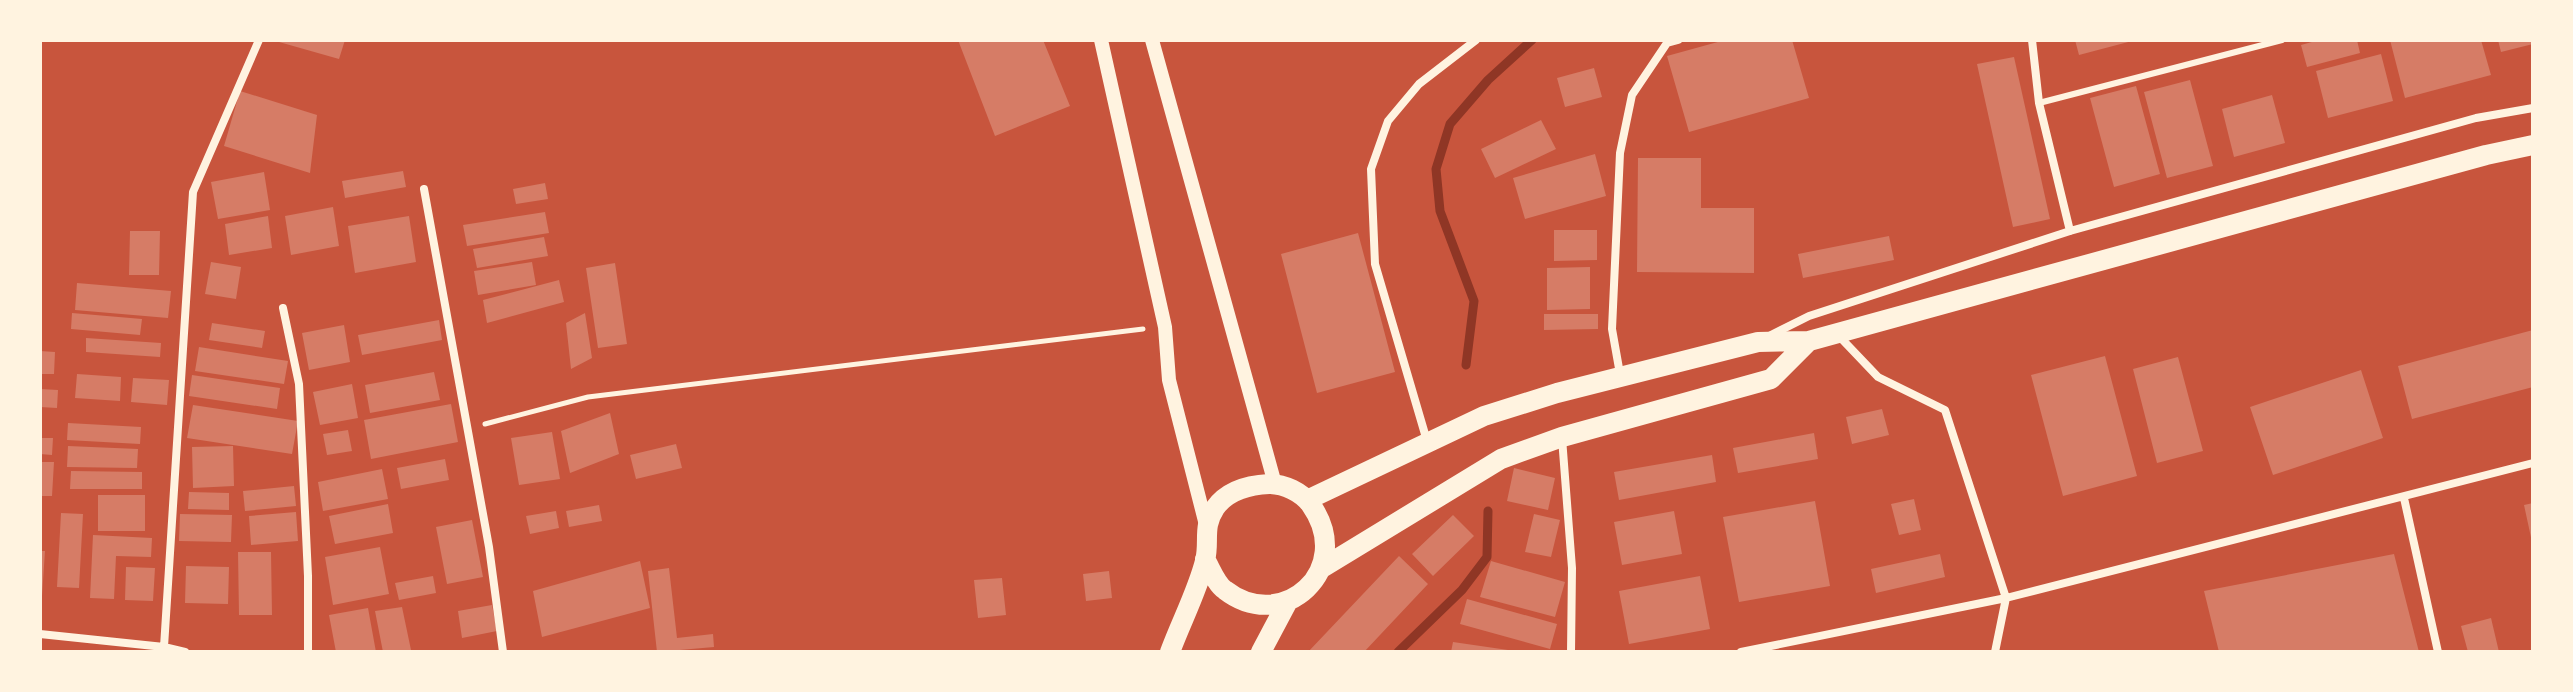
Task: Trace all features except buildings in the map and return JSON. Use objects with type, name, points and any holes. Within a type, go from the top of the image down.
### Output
[{"type":"main road","points":[[1307,500],[1484,416],[1620,376],[1758,342],[1809,341],[2486,155],[2533,145]]},
{"type":"main road","points":[[1322,568],[1501,459],[1562,437],[1771,379],[1809,341]]},
{"type":"main road","points":[[1170,652],[1205,559],[1206,525],[1217,506],[1233,492],[1254,484],[1275,484],[1292,490],[1307,500],[1321,520],[1327,543],[1322,568],[1309,588],[1288,601],[1254,605],[1223,589],[1205,559]]},
{"type":"main road","points":[[1261,652],[1288,601]]},
{"type":"street","points":[[164,647],[193,192],[259,40]]},
{"type":"street","points":[[1101,40],[1165,327],[1169,380],[1206,525]]},
{"type":"street","points":[[1152,40],[1275,484]]},
{"type":"street","points":[[1427,441],[1375,264],[1371,169],[1388,121],[1419,84],[1476,40]]},
{"type":"street","points":[[1620,376],[1612,329],[1620,153],[1632,95],[1667,43],[1678,40]]},
{"type":"street","points":[[2032,40],[2039,103],[2070,231]]},
{"type":"street","points":[[1758,342],[1809,316],[2070,231],[2461,122],[2533,108]]},
{"type":"street","points":[[424,189],[489,547],[503,652]]},
{"type":"street","points":[[283,308],[299,384],[308,576],[308,652]]},
{"type":"street","points":[[1836,334],[1878,377],[1945,410],[2006,598],[1995,652]]},
{"type":"street","points":[[1562,437],[1572,568],[1571,652]]},
{"type":"street","points":[[1741,652],[2006,598],[2533,463]]},
{"type":"street","points":[[2404,498],[2438,652]]},
{"type":"street","points":[[40,634],[185,652]]},
{"type":"lane","points":[[2039,103],[2282,40]]},
{"type":"path","points":[[468,429],[588,397],[1165,327]]},
{"type":"waterway","points":[[1466,365],[1474,301],[1440,211],[1436,169],[1450,124],[1488,80],[1532,40]]},
{"type":"waterway","points":[[1398,652],[1462,590],[1487,557],[1488,511]]}]
